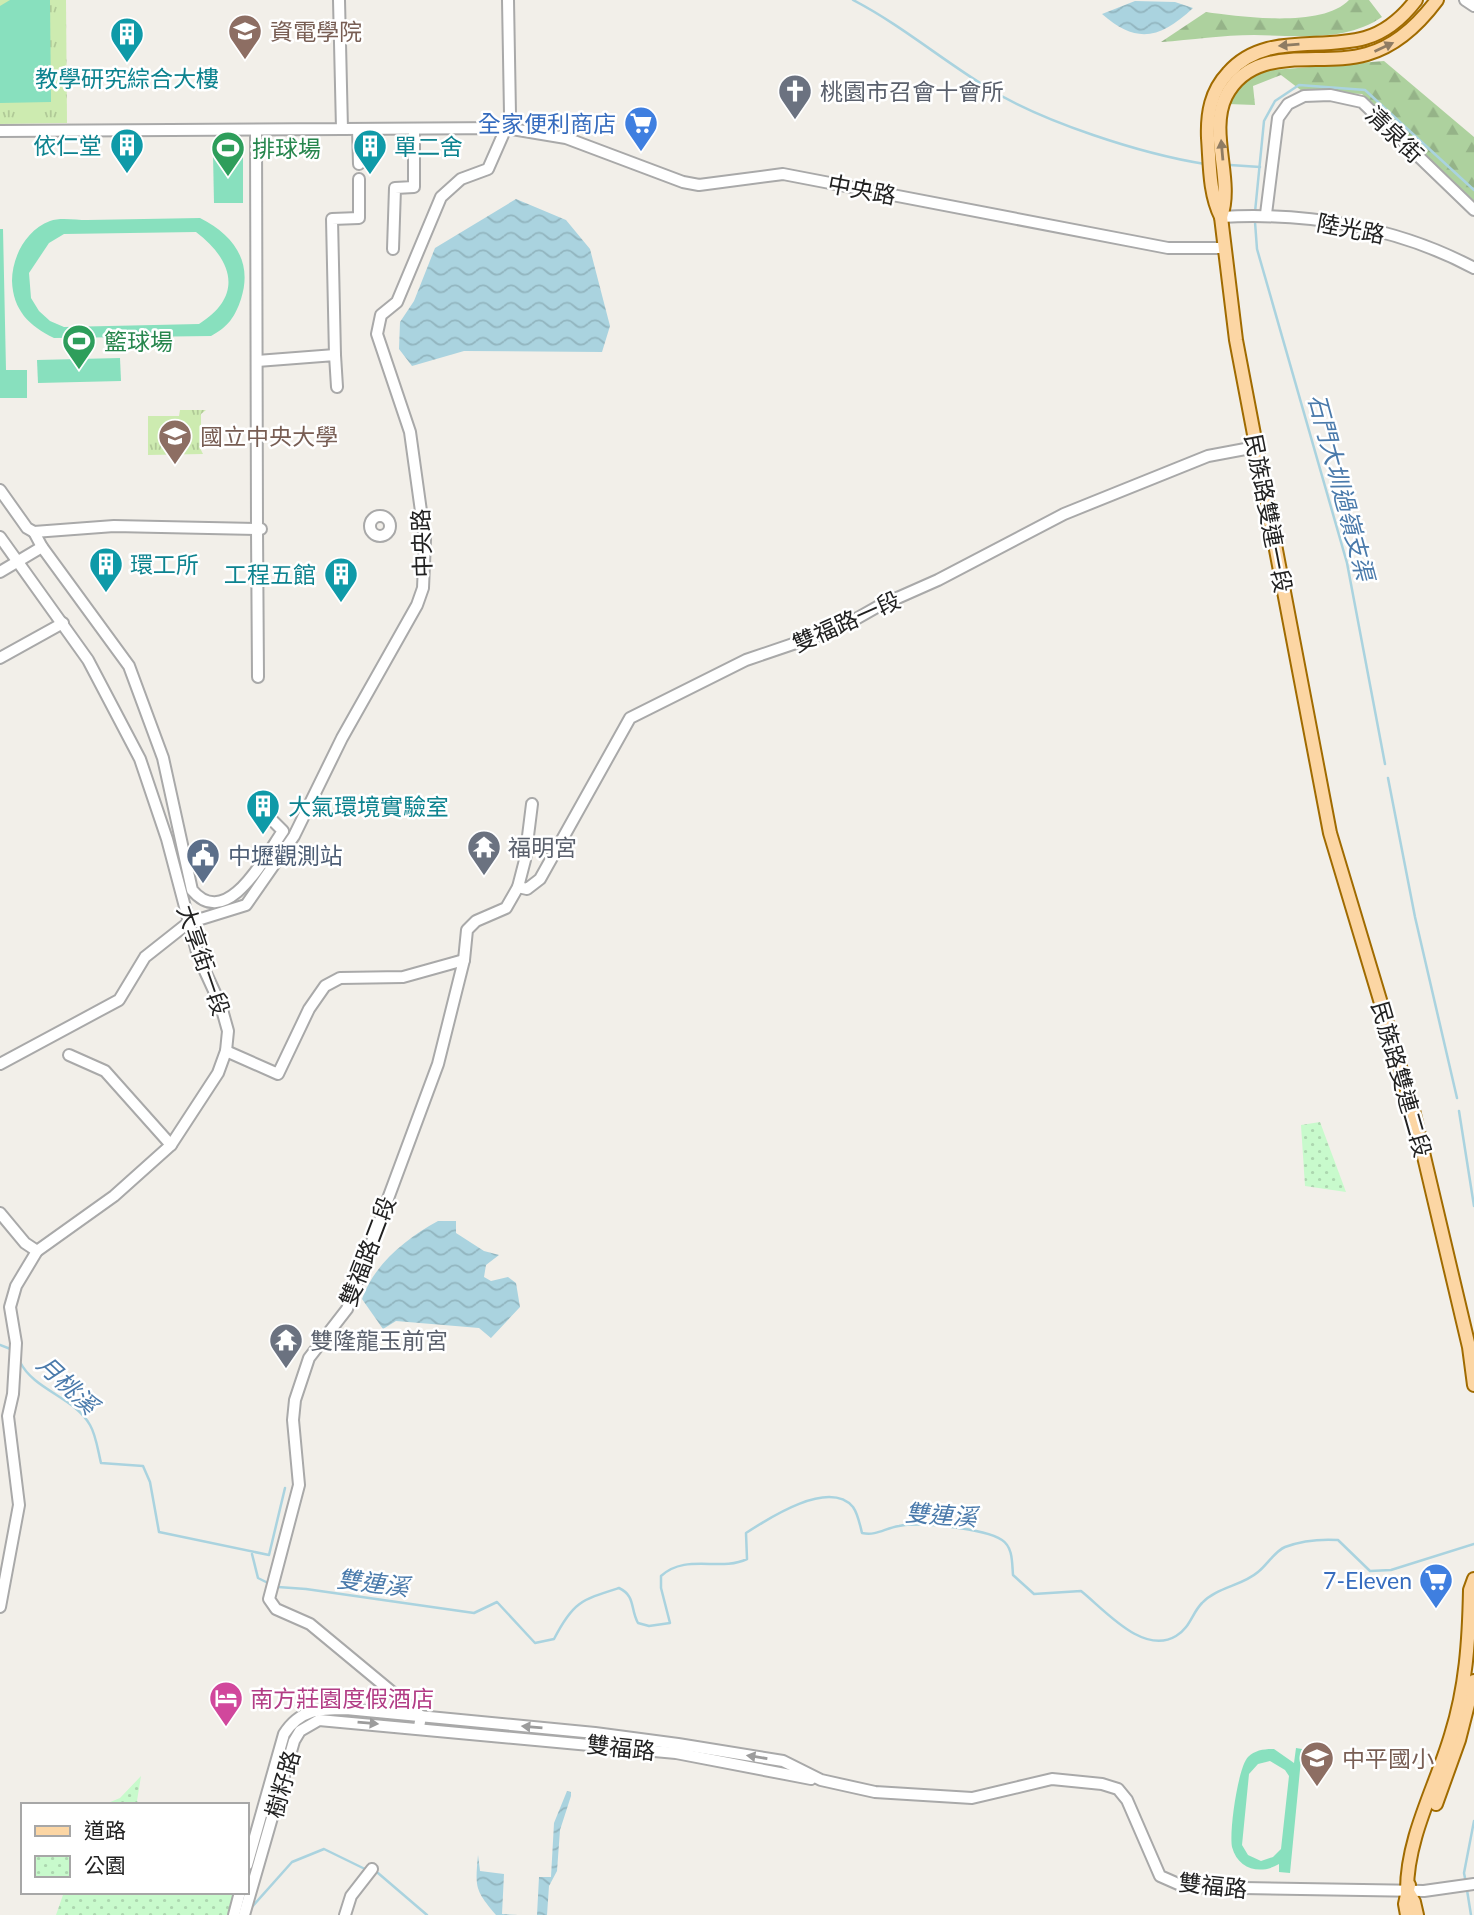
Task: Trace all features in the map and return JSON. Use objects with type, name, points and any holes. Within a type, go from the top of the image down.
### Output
[{"type":"main road","points":[[1221,217],[1214,203],[1210,165],[1210,103],[1219,83],[1234,66],[1258,50],[1275,46],[1367,37],[1392,24],[1416,0]]},
{"type":"main road","points":[[1221,217],[1226,201],[1221,144],[1222,110],[1225,98],[1240,78],[1264,64],[1280,60],[1343,58],[1378,50],[1404,35],[1437,0]]},
{"type":"main road","name":"民族路雙連一段","points":[[1221,217],[1236,340],[1319,776]]},
{"type":"main road","name":"民族路雙連二段","points":[[1319,776],[1330,833],[1413,1110],[1466,1335],[1474,1385]]},
{"type":"main road","points":[[1407,1915],[1409,1856],[1451,1738],[1465,1684],[1470,1590],[1474,1579]]},
{"type":"main road","points":[[1407,1891],[1459,1740],[1474,1681]]},
{"type":"main road","points":[[1407,1891],[1415,1902],[1417,1915]]},
{"type":"street","points":[[338,0],[342,129]]},
{"type":"street","points":[[508,0],[510,114]]},
{"type":"street","points":[[1465,0],[1474,6]]},
{"type":"street","name":"清泉街","points":[[1266,214],[1278,118],[1289,104],[1304,96],[1330,95],[1362,102],[1474,210]]},
{"type":"street","name":"中央路","points":[[188,923],[246,905],[294,836],[342,737],[420,596],[426,563],[410,432],[377,334],[381,315],[397,302],[440,197],[461,179],[488,169],[506,128]]},
{"type":"street","name":"中央路","points":[[0,131],[506,128],[565,138],[683,183],[699,186],[783,174],[1142,243],[1206,250],[1224,248]]},
{"type":"street","points":[[358,129],[359,164]]},
{"type":"street","points":[[256,130],[258,677]]},
{"type":"street","points":[[393,249],[395,188],[414,187],[414,130]]},
{"type":"street","points":[[337,387],[332,219],[359,218],[359,178]]},
{"type":"street","name":"陸光路","points":[[1221,217],[1266,214],[1362,227],[1436,248],[1474,268]]},
{"type":"street","points":[[257,361],[335,355]]},
{"type":"street","name":"雙福路一段","points":[[518,887],[527,889],[540,879],[630,718],[746,660],[840,628],[1064,514],[1208,456],[1256,447]]},
{"type":"street","points":[[0,490],[27,528],[34,532],[42,547],[130,666],[163,758],[192,890],[197,895],[205,901],[216,901],[238,894],[283,831],[269,817]]},
{"type":"street","points":[[34,532],[114,526],[259,529]]},
{"type":"street","name":"大享街一段","points":[[0,537],[88,660],[140,759],[167,839],[198,956],[221,1006],[228,1031],[226,1051],[218,1073],[171,1145],[114,1196],[37,1251],[21,1274],[12,1299],[10,1316],[16,1343],[8,1416],[19,1505],[0,1607]]},
{"type":"street","points":[[0,572],[42,547]]},
{"type":"street","points":[[0,659],[63,623]]},
{"type":"street","name":"雙福路二段","points":[[420,1722],[310,1623],[276,1609],[269,1599],[299,1485],[293,1420],[295,1400],[309,1358],[347,1309],[438,1064],[464,960],[467,930],[476,922],[506,908],[518,887],[525,860],[532,804]]},
{"type":"street","points":[[0,1064],[118,1000],[145,957],[188,923]]},
{"type":"street","points":[[226,1051],[278,1074],[309,1009],[325,986],[340,978],[402,978],[464,960]]},
{"type":"street","points":[[69,1055],[106,1071],[171,1145]]},
{"type":"street","points":[[0,1213],[25,1243],[37,1251]]},
{"type":"street","name":"樹籽路","points":[[248,1861],[284,1734],[292,1722],[303,1713],[321,1709],[420,1722]]},
{"type":"street","name":"樹籽路","points":[[244,1915],[300,1731],[318,1720],[328,1719],[420,1722]]},
{"type":"street","name":"雙福路","points":[[420,1722],[678,1744],[783,1761],[821,1780],[875,1792],[972,1798],[1052,1779],[1102,1784],[1118,1789],[1127,1800],[1160,1876],[1174,1885],[1407,1891]]},
{"type":"street","points":[[345,1915],[356,1886],[372,1869]]},
{"type":"street","points":[[1407,1891],[1474,1884]]},
{"type":"street","points":[[234,1915],[239,1894]]},
{"type":"green space","points":[[0,0],[66,0],[67,123],[0,124]]},
{"type":"green space","points":[[10,0],[50,0],[51,102],[0,103],[0,6]]},
{"type":"green space","points":[[1349,0],[1369,0],[1382,17],[1353,30],[1320,36],[1242,35],[1161,42],[1206,12],[1260,18],[1302,17],[1337,9]]},
{"type":"green space","points":[[1384,61],[1474,137],[1474,202],[1362,94],[1302,91],[1281,75],[1253,86],[1255,105],[1228,104],[1240,84],[1262,71]]},
{"type":"green space","name":"排球場","points":[[213,154],[243,154],[243,203],[214,203]]},
{"type":"green space","points":[[200,218],[231,241],[238,251],[244,273],[239,305],[226,325],[211,336],[54,338],[37,328],[19,309],[12,281],[15,263],[22,245],[41,225],[63,219]],"holes":[[[196,232],[209,243],[225,266],[228,290],[223,302],[199,324],[64,327],[50,321],[39,311],[31,298],[29,273],[49,243],[64,234]]]},
{"type":"green space","points":[[0,229],[3,229],[6,370],[27,370],[27,398],[0,398]]},
{"type":"green space","name":"籃球場","points":[[120,358],[121,381],[38,383],[37,360]]},
{"type":"green space","points":[[180,410],[206,410],[201,414],[199,446],[203,454],[148,455],[148,416],[179,416]]},
{"type":"green space","points":[[1320,1122],[1346,1192],[1305,1186],[1301,1125]]},
{"type":"green space","points":[[1296,1748],[1302,1749],[1290,1873],[1279,1872],[1279,1864],[1258,1870],[1251,1868],[1239,1861],[1231,1839],[1235,1800],[1244,1763],[1254,1753],[1274,1749],[1294,1763]],"holes":[[[1270,1761],[1285,1770],[1289,1776],[1281,1849],[1273,1857],[1261,1861],[1248,1855],[1242,1845],[1249,1774],[1258,1764]]]},
{"type":"green space","points":[[141,1776],[138,1803],[108,1803],[120,1798]]},
{"type":"green space","points":[[63,1894],[233,1894],[228,1915],[56,1915]]},
{"type":"water","points":[[1135,1],[1175,2],[1193,8],[1170,26],[1149,34],[1126,30],[1102,14]]},
{"type":"water","points":[[516,199],[566,220],[590,249],[610,326],[602,352],[464,351],[412,366],[399,349],[400,322],[414,301],[435,248]]},
{"type":"water","points":[[438,1221],[456,1221],[456,1233],[484,1251],[499,1255],[486,1265],[484,1277],[491,1281],[508,1277],[516,1283],[520,1307],[491,1338],[479,1328],[396,1321],[383,1329],[362,1299],[367,1286],[383,1263],[415,1235]]},
{"type":"water","points":[[567,1791],[571,1792],[571,1796],[560,1830],[557,1871],[549,1886],[547,1915],[537,1915],[539,1877],[551,1877],[554,1823]]},
{"type":"water","points":[[478,1855],[480,1871],[504,1874],[502,1914],[518,1915],[496,1915],[480,1894],[477,1882]]},
{"type":"waterway","points":[[853,0],[888,20],[1010,101],[1123,145],[1205,164]]},
{"type":"waterway","name":"石門大圳過嶺支渠","points":[[1255,212],[1264,121],[1275,101],[1299,85],[1365,90],[1474,190]]},
{"type":"waterway","points":[[1230,165],[1260,167]]},
{"type":"waterway","name":"石門大圳過嶺支渠","points":[[1255,222],[1257,249],[1347,563],[1385,764]]},
{"type":"waterway","name":"石門大圳過嶺支渠","points":[[1388,778],[1415,917],[1457,1098]]},
{"type":"waterway","name":"石門大圳過嶺支渠","points":[[1459,1111],[1474,1206]]},
{"type":"waterway","name":"月桃溪","points":[[0,1345],[13,1350]]},
{"type":"waterway","name":"月桃溪","points":[[20,1362],[35,1380],[83,1415],[94,1433],[101,1463],[143,1466],[150,1482],[159,1532],[269,1555],[285,1488]]},
{"type":"waterway","name":"雙連溪","points":[[278,1587],[474,1613],[497,1602],[535,1643],[554,1639],[567,1617],[579,1604],[619,1588],[628,1595],[638,1623],[649,1626],[670,1623],[661,1588],[661,1576],[681,1565],[726,1564],[747,1559],[746,1533],[799,1504],[829,1497],[842,1499],[853,1507],[862,1533],[922,1525],[967,1529],[993,1536],[1006,1543],[1011,1556],[1013,1575],[1034,1594],[1081,1591],[1125,1628],[1150,1640],[1163,1641],[1181,1633],[1208,1598],[1252,1577],[1278,1552],[1291,1545],[1338,1540],[1370,1571],[1391,1570],[1474,1544]]},
{"type":"waterway","name":"雙連溪","points":[[252,1554],[258,1578],[266,1582]]},
{"type":"waterway","name":"石門大圳過嶺支渠","points":[[1466,1883],[1464,1873],[1474,1821]]},
{"type":"waterway","points":[[251,1908],[292,1862],[324,1849],[367,1870]]},
{"type":"waterway","points":[[378,1873],[427,1915]]},
{"type":"waterway","name":"石門大圳過嶺支渠","points":[[1467,1890],[1471,1915]]},
{"type":"place","name":"資電學院","points":[[245,61]]},
{"type":"place","name":"教學研究綜合大樓","points":[[127,64]]},
{"type":"place","name":"桃園市召會十會所","points":[[795,121]]},
{"type":"place","name":"全家便利商店","points":[[641,153]]},
{"type":"place","name":"依仁堂","points":[[127,175]]},
{"type":"place","name":"單二舍","points":[[370,176]]},
{"type":"place","name":"排球場","points":[[228,178]]},
{"type":"place","name":"籃球場","points":[[79,371]]},
{"type":"place","name":"國立中央大學","points":[[175,466]]},
{"type":"place","name":"環工所","points":[[106,594]]},
{"type":"place","name":"工程五館","points":[[341,604]]},
{"type":"place","name":"大氣環境實驗室","points":[[263,836]]},
{"type":"place","name":"福明宮","points":[[484,877]]},
{"type":"place","name":"中壢觀測站","points":[[203,885]]},
{"type":"place","name":"雙隆龍玉前宮","points":[[286,1370]]},
{"type":"place","name":"7-Eleven","points":[[1436,1610]]},
{"type":"place","name":"南方莊園度假酒店","points":[[226,1728]]},
{"type":"place","name":"中平國小","points":[[1317,1788]]}]
